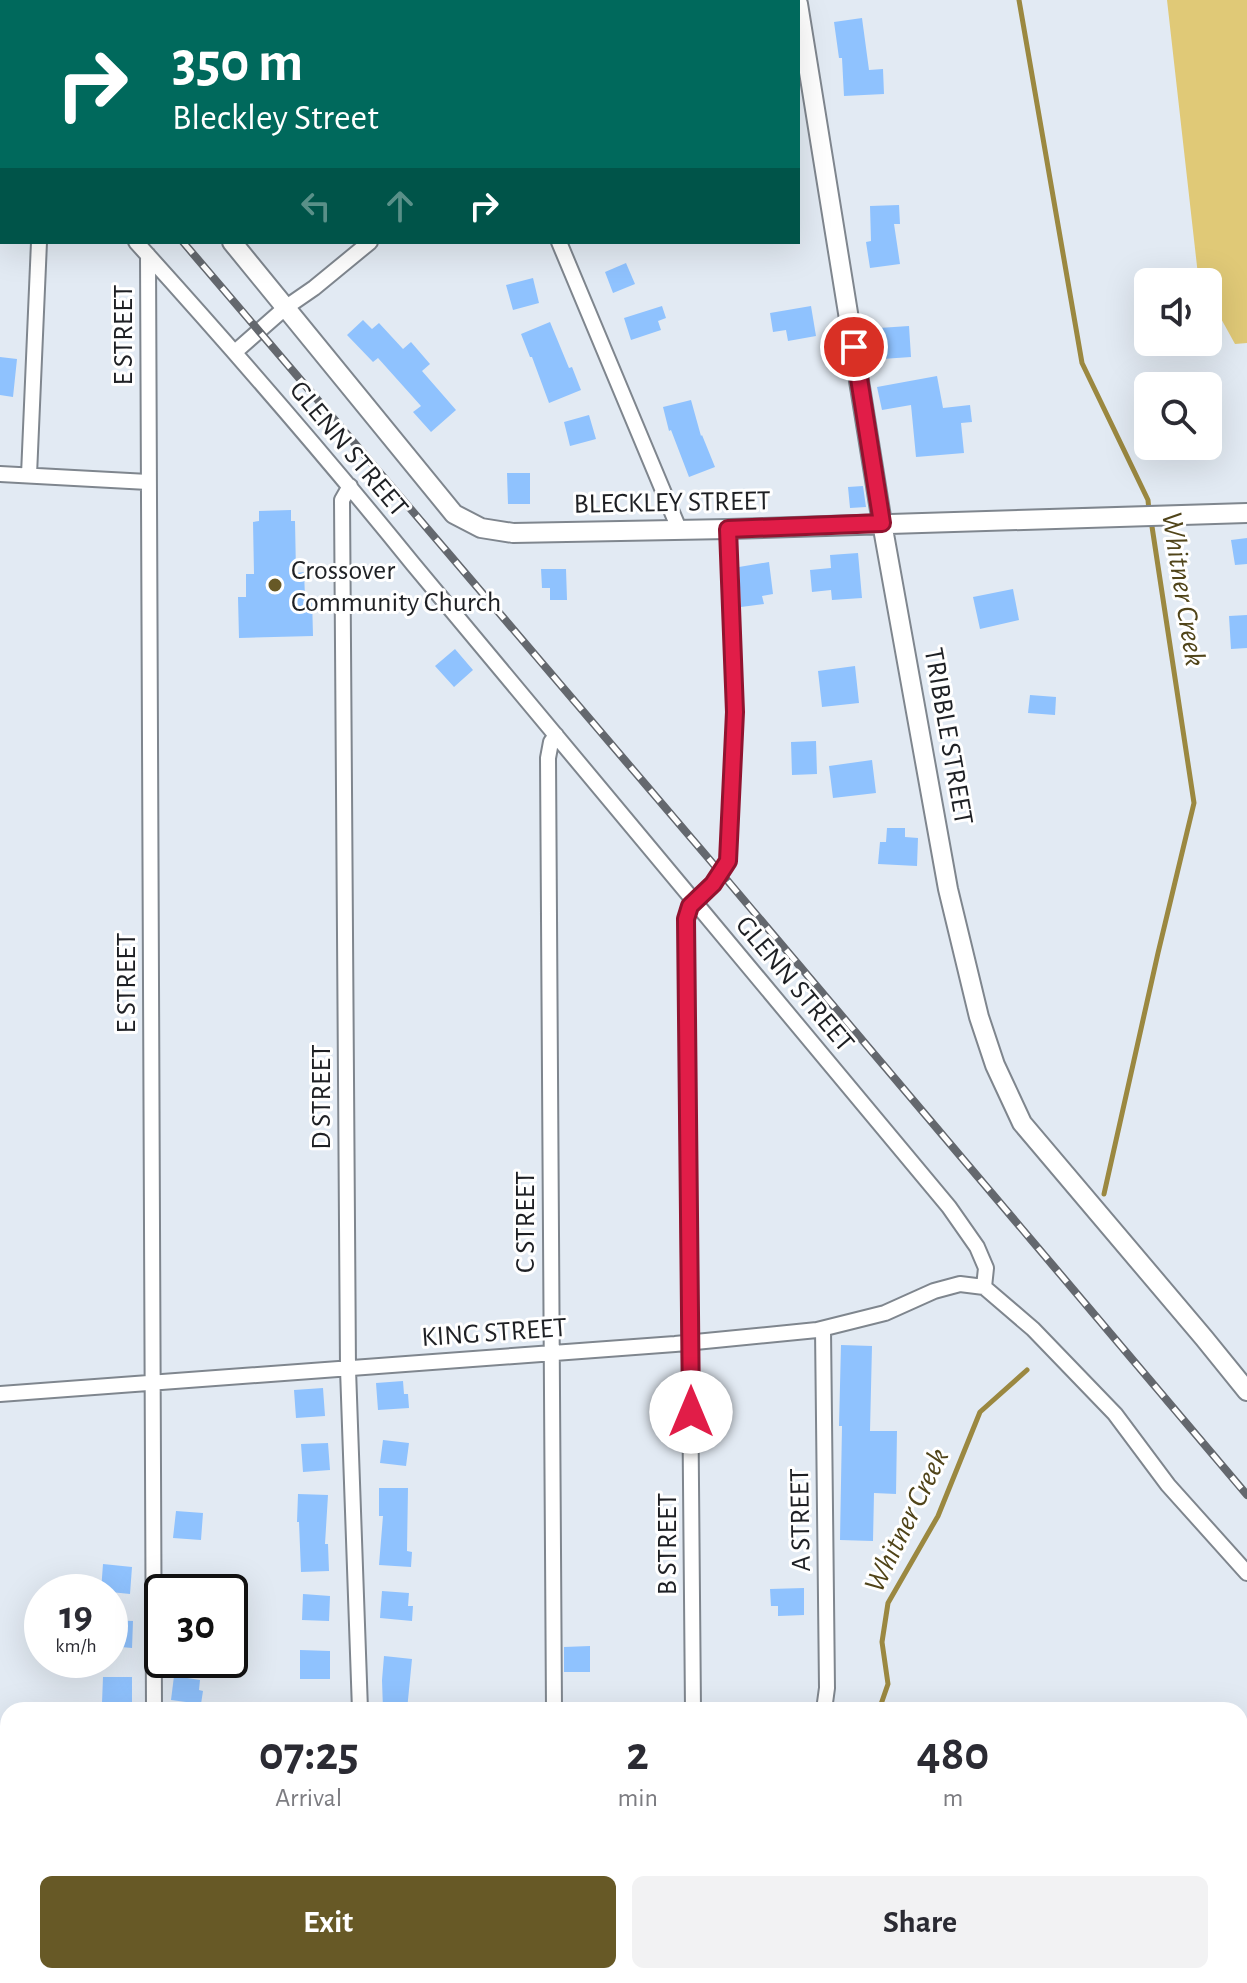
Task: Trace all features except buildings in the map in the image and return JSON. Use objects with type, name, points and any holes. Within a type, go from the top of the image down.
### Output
[{"type":"street","name":"TRIBBLE STREET","points":[[800,14],[882,523],[948,889],[979,1017],[995,1065],[1022,1123],[1247,1391]]},
{"type":"street","points":[[29,475],[39,244]]},
{"type":"street","name":"GLENN STREET","points":[[138,244],[350,486],[949,1207],[977,1247],[986,1268],[984,1287]]},
{"type":"street","name":"BLECKLEY STREET","points":[[234,244],[454,514],[481,528],[513,533],[728,529],[1247,513]]},
{"type":"street","points":[[235,352],[285,308],[368,244]]},
{"type":"street","points":[[560,244],[679,529]]},
{"type":"street","name":"E STREET","points":[[148,255],[154,1702]]},
{"type":"street","points":[[0,474],[148,482]]},
{"type":"street","name":"D STREET","points":[[350,486],[342,500],[348,1369],[360,1702]]},
{"type":"street","points":[[694,901],[713,884],[728,861],[735,712],[728,529]]},
{"type":"street","name":"C STREET","points":[[554,1702],[548,758],[551,742],[556,735]]},
{"type":"street","name":"B STREET","points":[[693,1702],[686,919],[694,901]]},
{"type":"street","name":"KING STREET","points":[[0,1394],[691,1342],[823,1329],[885,1313],[934,1291],[960,1284],[984,1287]]},
{"type":"street","points":[[984,1287],[1033,1329],[1115,1414],[1168,1485],[1247,1573]]},
{"type":"street","name":"A STREET","points":[[823,1329],[825,1702]]},
{"type":"shaded area","points":[[1167,0],[1247,0],[1247,343],[1235,344],[1222,320],[1222,268],[1197,268]]},
{"type":"waterway","name":"Whitner Creek","points":[[1019,0],[1082,363],[1148,500],[1149,511]]},
{"type":"waterway","name":"Whitner Creek","points":[[1104,1194],[1194,803],[1151,520]]},
{"type":"waterway","name":"Whitner Creek","points":[[882,1702],[888,1684],[882,1642],[888,1603],[938,1516],[980,1412],[1027,1370]]},
{"type":"railway","points":[[185,244],[1247,1495]]},
{"type":"place","name":"Crossover Community Church","points":[[275,585]]},
{"type":"route","points":[[691,1412],[686,919],[690,906],[713,884],[728,861],[735,712],[728,529],[882,523],[854,347]]}]
